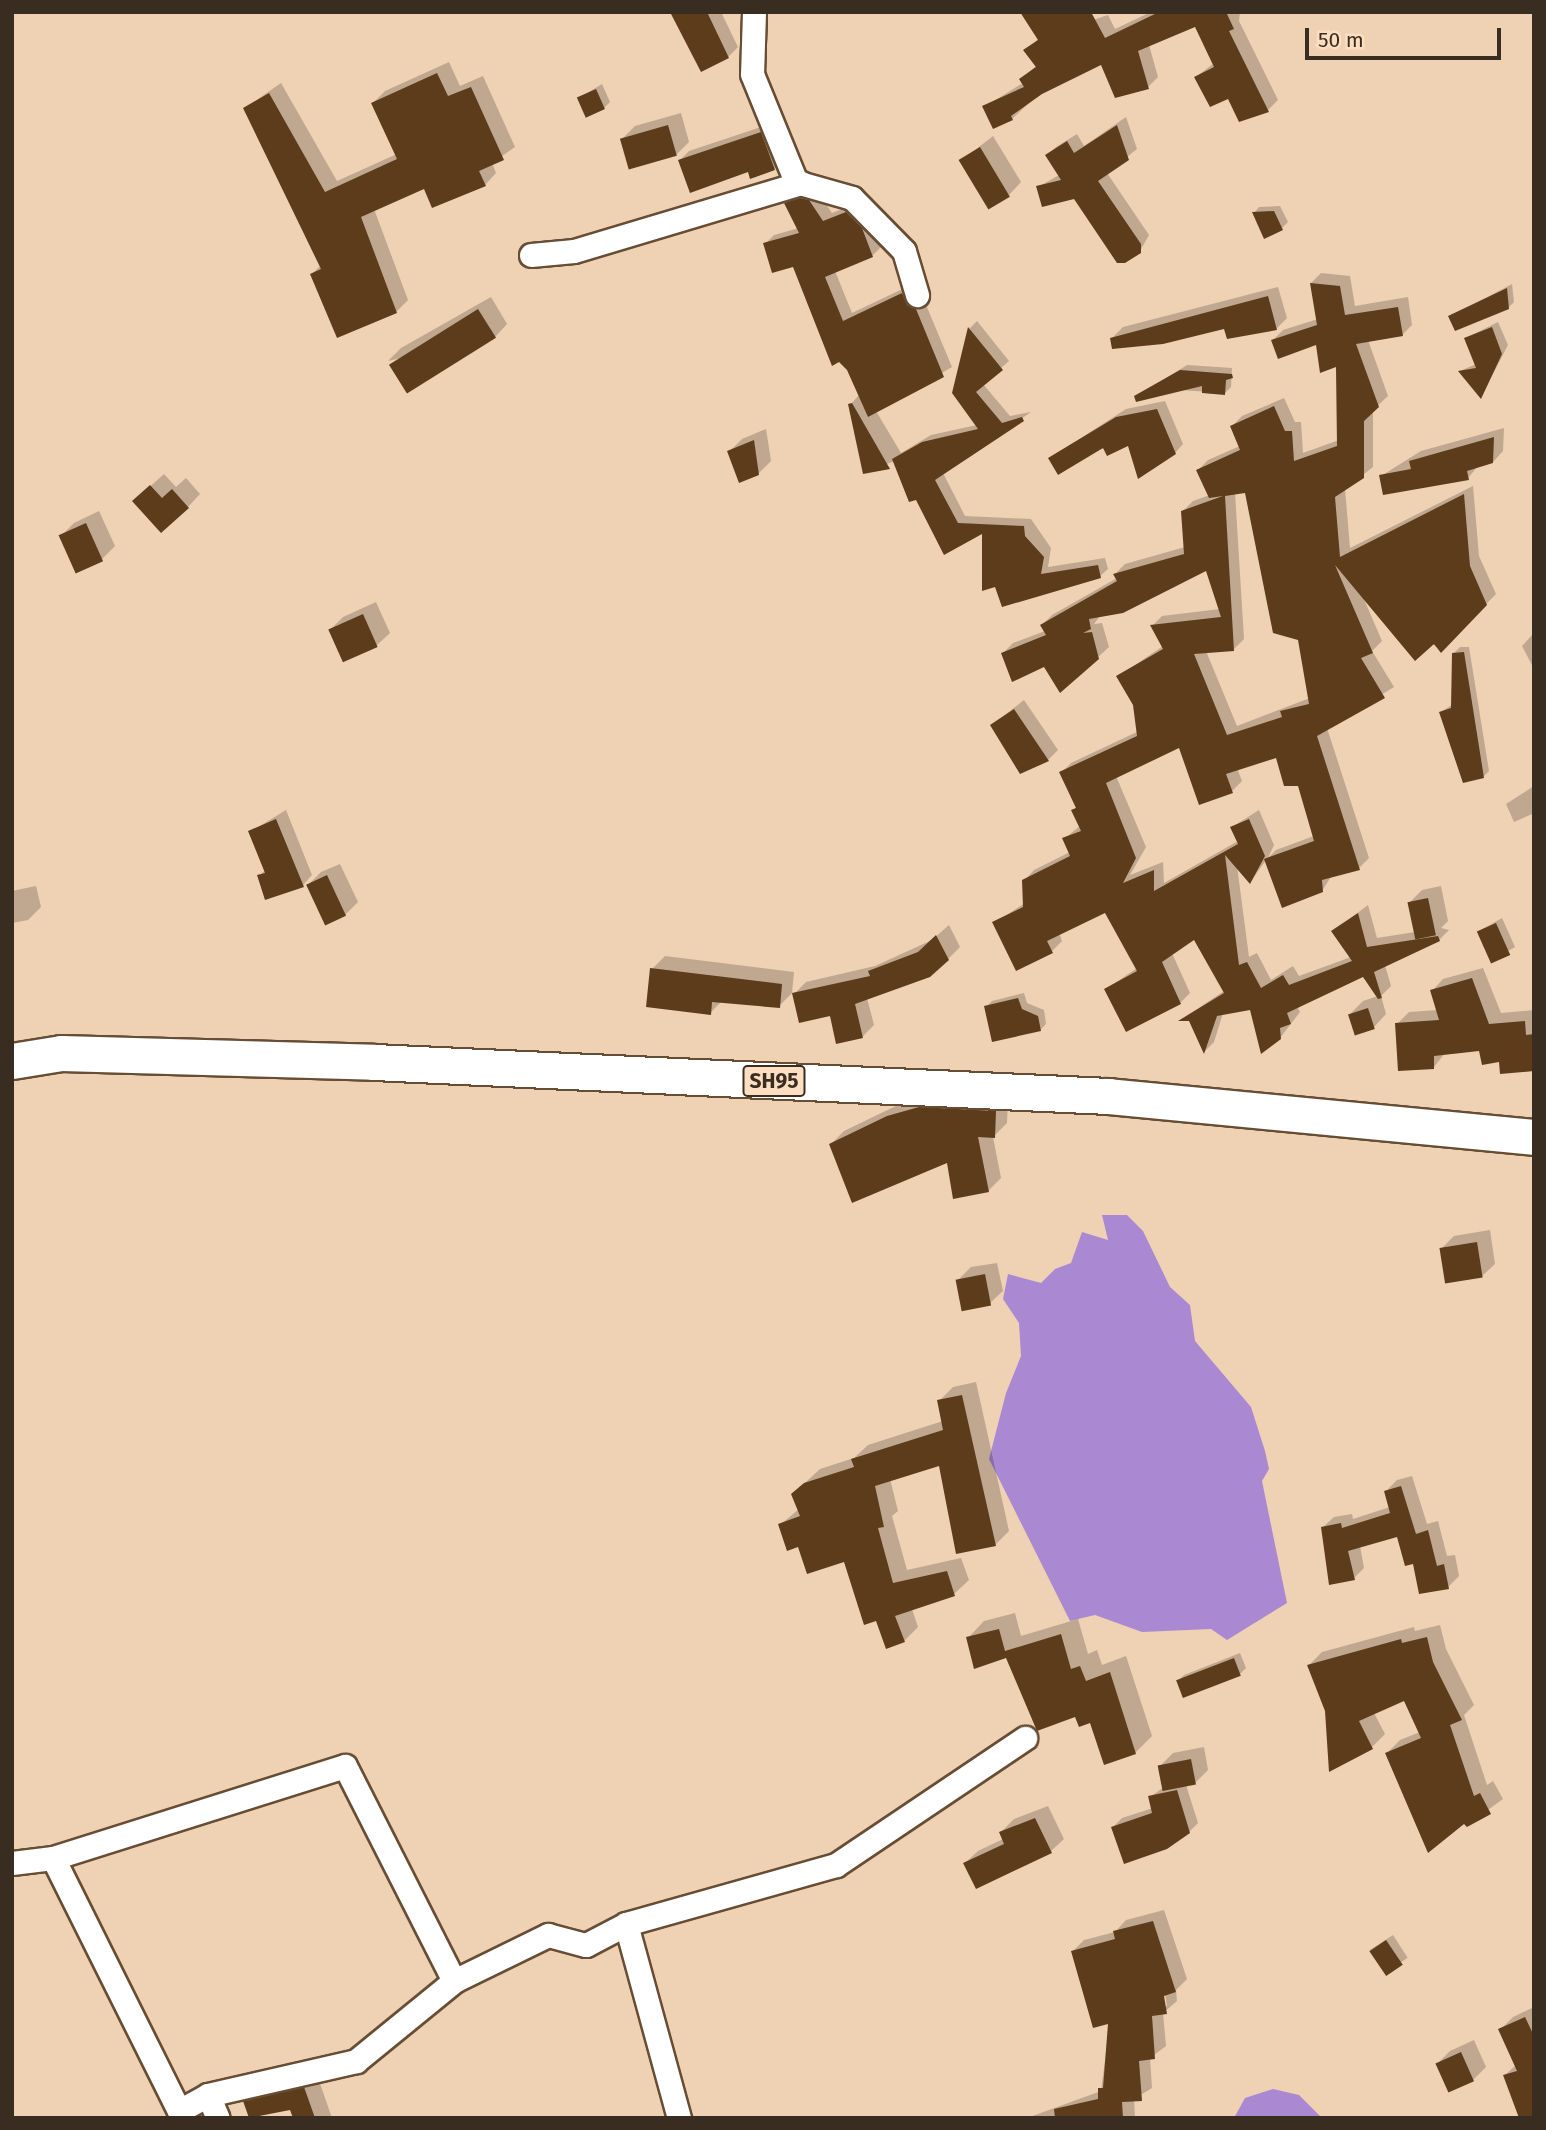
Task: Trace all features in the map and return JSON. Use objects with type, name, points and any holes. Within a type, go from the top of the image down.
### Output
[{"type":"main road","name":"SH95","points":[[12,1061],[61,1054],[374,1062],[1081,1095],[1534,1136]]},
{"type":"street","points":[[754,12],[752,74],[796,182],[852,198],[904,251],[917,295]]},
{"type":"street","points":[[531,255],[574,251],[801,183]]},
{"type":"street","points":[[53,1858],[179,2111],[208,2095],[356,2061],[454,1981],[548,1935],[586,1945],[626,1924],[836,1865],[1025,1738]]},
{"type":"street","points":[[12,1863],[53,1858],[345,1766],[454,1981]]},
{"type":"street","points":[[626,1924],[679,2118]]},
{"type":"street","points":[[208,2095],[218,2118]]},
{"type":"shaded area","points":[[1102,1215],[1127,1215],[1143,1231],[1170,1287],[1190,1305],[1195,1341],[1251,1407],[1265,1451],[1269,1469],[1262,1481],[1287,1603],[1227,1640],[1211,1629],[1142,1632],[1095,1615],[1070,1621],[989,1459],[1006,1393],[1021,1356],[1019,1323],[1003,1299],[1008,1274],[1041,1283],[1055,1269],[1071,1263],[1082,1232],[1108,1240]]},
{"type":"shaded area","points":[[1273,2089],[1299,2095],[1322,2118],[1234,2118],[1245,2098]]},
{"type":"building","points":[[670,12],[707,12],[729,58],[701,72]]},
{"type":"building","points":[[1020,12],[1091,12],[1105,38],[1159,12],[1230,12],[1227,14],[1234,29],[1229,31],[1269,112],[1239,122],[1228,99],[1210,107],[1194,77],[1214,67],[1195,27],[1138,51],[1149,89],[1115,98],[1101,65],[1042,94],[1011,116],[1013,120],[993,129],[982,106],[1024,87],[1019,79],[1036,67],[1023,50],[1038,40]]},
{"type":"building","points":[[437,73],[448,96],[471,87],[504,160],[479,171],[486,186],[432,208],[424,189],[361,217],[397,313],[337,338],[310,274],[321,269],[243,108],[269,93],[325,192],[397,159],[371,103]]},
{"type":"building","points":[[596,89],[605,109],[586,118],[577,98]]},
{"type":"building","points":[[668,125],[677,156],[629,170],[620,139]]},
{"type":"building","points":[[1117,125],[1129,160],[1098,181],[1141,244],[1141,253],[1125,263],[1117,263],[1074,199],[1042,207],[1036,186],[1061,180],[1045,155],[1067,141],[1074,153]]},
{"type":"building","points":[[761,132],[775,170],[750,179],[748,172],[690,193],[678,160]]},
{"type":"building","points":[[980,147],[1010,197],[988,210],[959,160]]},
{"type":"building","points":[[800,198],[809,200],[823,221],[846,212],[862,228],[873,257],[825,277],[843,321],[902,293],[907,305],[916,309],[944,377],[868,417],[847,370],[839,362],[832,366],[793,267],[772,273],[763,243],[799,233],[784,203]]},
{"type":"building","points":[[1274,211],[1283,230],[1264,239],[1252,212]]},
{"type":"building","points":[[1310,283],[1340,286],[1345,315],[1398,307],[1403,336],[1356,344],[1379,407],[1364,421],[1364,478],[1335,497],[1340,557],[1464,494],[1470,566],[1487,605],[1441,653],[1434,644],[1415,661],[1335,565],[1373,653],[1361,658],[1385,698],[1317,736],[1360,870],[1322,880],[1323,892],[1282,908],[1264,859],[1314,841],[1298,786],[1284,786],[1276,758],[1226,774],[1233,793],[1199,805],[1179,748],[1106,783],[1136,858],[1123,883],[1154,870],[1154,891],[1238,844],[1230,827],[1249,819],[1265,856],[1250,884],[1225,855],[1239,965],[1247,962],[1261,988],[1283,975],[1289,985],[1352,961],[1331,931],[1358,913],[1367,947],[1438,936],[1440,941],[1374,972],[1382,998],[1378,999],[1363,977],[1287,1013],[1291,1024],[1280,1028],[1281,1039],[1261,1054],[1250,1010],[1217,1016],[1204,1054],[1189,1021],[1178,1021],[1224,993],[1194,940],[1162,962],[1181,1004],[1126,1032],[1104,989],[1137,971],[1105,913],[1047,941],[1053,953],[1016,971],[992,922],[1023,907],[1022,880],[1070,856],[1062,838],[1081,831],[1071,810],[1076,808],[1059,772],[1137,736],[1133,705],[1116,676],[1163,649],[1150,625],[1221,617],[1206,571],[1123,613],[1089,619],[1091,629],[1083,633],[1092,632],[1099,659],[1060,693],[1044,667],[1012,682],[1001,653],[1046,635],[1040,625],[1117,581],[1113,574],[1184,554],[1181,511],[1223,496],[1209,498],[1196,470],[1240,450],[1230,426],[1274,406],[1285,431],[1292,431],[1294,461],[1337,446],[1336,367],[1320,373],[1316,345],[1278,359],[1271,340],[1317,325]],"holes":[[[1245,493],[1273,633],[1298,640],[1309,704],[1280,711],[1282,717],[1227,735],[1194,654],[1234,651],[1225,496]]]},
{"type":"building","points":[[1507,288],[1509,309],[1455,331],[1448,316]]},
{"type":"building","points":[[1268,296],[1277,330],[1227,339],[1224,329],[1163,344],[1112,349],[1110,338]]},
{"type":"building","points":[[478,309],[496,338],[407,393],[389,365]]},
{"type":"building","points":[[968,327],[1003,370],[976,392],[1002,423],[1022,417],[1024,421],[935,480],[958,523],[1024,526],[1025,536],[1044,557],[1041,574],[1098,565],[1101,578],[1002,607],[995,587],[982,591],[982,534],[944,555],[916,500],[909,502],[892,459],[922,442],[978,429],[952,393]]},
{"type":"building","points":[[1492,327],[1502,354],[1481,399],[1458,371],[1476,368],[1464,338]]},
{"type":"building","points":[[1180,370],[1232,374],[1233,378],[1226,380],[1225,395],[1202,393],[1202,386],[1136,402],[1134,396]]},
{"type":"building","points":[[852,403],[890,469],[863,474],[848,404]]},
{"type":"building","points":[[1157,409],[1176,454],[1138,479],[1128,446],[1107,456],[1103,448],[1058,475],[1048,458],[1116,417]]},
{"type":"building","points":[[1494,437],[1493,463],[1467,471],[1469,480],[1383,495],[1379,475],[1411,469],[1409,461]]},
{"type":"building","points":[[754,440],[759,475],[739,483],[727,451]]},
{"type":"building","points":[[150,485],[162,498],[172,489],[189,508],[161,533],[132,501]]},
{"type":"building","points":[[86,523],[103,561],[76,574],[59,535]]},
{"type":"building","points":[[363,614],[378,647],[343,662],[328,629]]},
{"type":"building","points":[[1464,652],[1484,778],[1463,783],[1439,712],[1451,708],[1452,653]]},
{"type":"building","points":[[1014,709],[1049,761],[1020,774],[990,725]]},
{"type":"building","points":[[276,819],[304,887],[265,900],[257,875],[265,873],[248,831]]},
{"type":"building","points":[[327,875],[346,916],[325,926],[306,885]]},
{"type":"building","points":[[1428,898],[1436,935],[1415,940],[1407,902]]},
{"type":"building","points":[[1496,923],[1510,955],[1491,964],[1477,932]]},
{"type":"building","points":[[936,935],[949,960],[930,977],[855,1004],[863,1038],[836,1044],[830,1016],[799,1023],[792,993],[870,976],[868,971],[918,952]]},
{"type":"building","points":[[650,968],[782,984],[780,1008],[712,1002],[711,1015],[646,1007]]},
{"type":"building","points":[[1472,978],[1489,1024],[1525,1021],[1526,1035],[1534,1034],[1534,1071],[1500,1074],[1499,1062],[1482,1065],[1479,1051],[1434,1056],[1434,1069],[1398,1071],[1395,1023],[1439,1020],[1430,990]]},
{"type":"building","points":[[1018,998],[1022,1009],[1038,1016],[1041,1031],[992,1042],[984,1006]]},
{"type":"building","points":[[1368,1008],[1375,1029],[1355,1035],[1348,1014]]},
{"type":"building","points":[[919,1107],[996,1111],[995,1138],[978,1137],[989,1192],[953,1199],[947,1163],[852,1203],[829,1144],[887,1116]]},
{"type":"building","points":[[1477,1242],[1483,1278],[1445,1284],[1439,1248]]},
{"type":"building","points":[[985,1274],[991,1305],[962,1311],[956,1280]]},
{"type":"building","points":[[962,1395],[996,1546],[956,1554],[939,1466],[875,1486],[884,1527],[878,1528],[893,1583],[947,1571],[955,1596],[895,1616],[905,1642],[886,1649],[876,1621],[864,1625],[844,1562],[807,1574],[798,1547],[787,1551],[778,1524],[800,1516],[791,1494],[804,1483],[854,1467],[851,1459],[943,1430],[937,1400]]},
{"type":"building","points":[[1401,1486],[1416,1534],[1428,1530],[1437,1566],[1444,1564],[1449,1589],[1419,1594],[1413,1564],[1405,1566],[1397,1537],[1348,1551],[1355,1580],[1329,1585],[1321,1527],[1341,1523],[1342,1528],[1390,1513],[1384,1491]]},
{"type":"building","points":[[999,1629],[1005,1651],[1061,1634],[1071,1669],[1080,1666],[1086,1681],[1110,1672],[1136,1754],[1104,1765],[1090,1723],[1079,1727],[1075,1717],[1037,1731],[1006,1658],[974,1669],[966,1637]]},
{"type":"building","points":[[1427,1637],[1433,1662],[1462,1720],[1450,1725],[1474,1796],[1480,1793],[1491,1814],[1467,1827],[1464,1824],[1428,1853],[1385,1753],[1421,1738],[1404,1701],[1359,1721],[1373,1749],[1329,1772],[1325,1711],[1307,1665],[1401,1639],[1402,1643]]},
{"type":"building","points":[[1234,1658],[1241,1676],[1183,1698],[1176,1680]]},
{"type":"building","points":[[1191,1759],[1196,1785],[1163,1791],[1158,1765]]},
{"type":"building","points":[[1177,1790],[1190,1833],[1167,1849],[1124,1864],[1111,1827],[1152,1813],[1148,1796]]},
{"type":"building","points":[[1035,1818],[1052,1853],[976,1889],[963,1863],[1004,1844],[999,1832]]},
{"type":"building","points":[[1153,1921],[1176,1992],[1164,1996],[1167,2014],[1152,2016],[1155,2059],[1139,2061],[1142,2101],[1122,2102],[1123,2118],[1055,2118],[1054,2109],[1098,2099],[1098,2088],[1103,2088],[1108,2024],[1093,2028],[1071,1951],[1115,1939],[1113,1931]]},
{"type":"building","points":[[1386,1940],[1403,1965],[1386,1976],[1369,1951]]},
{"type":"building","points":[[1525,2017],[1534,2036],[1534,2118],[1519,2118],[1503,2075],[1517,2071],[1498,2029]]},
{"type":"building","points":[[1461,2052],[1474,2081],[1448,2093],[1435,2063]]},
{"type":"building","points":[[304,2087],[315,2118],[293,2118],[290,2110],[249,2118],[243,2101]]}]
